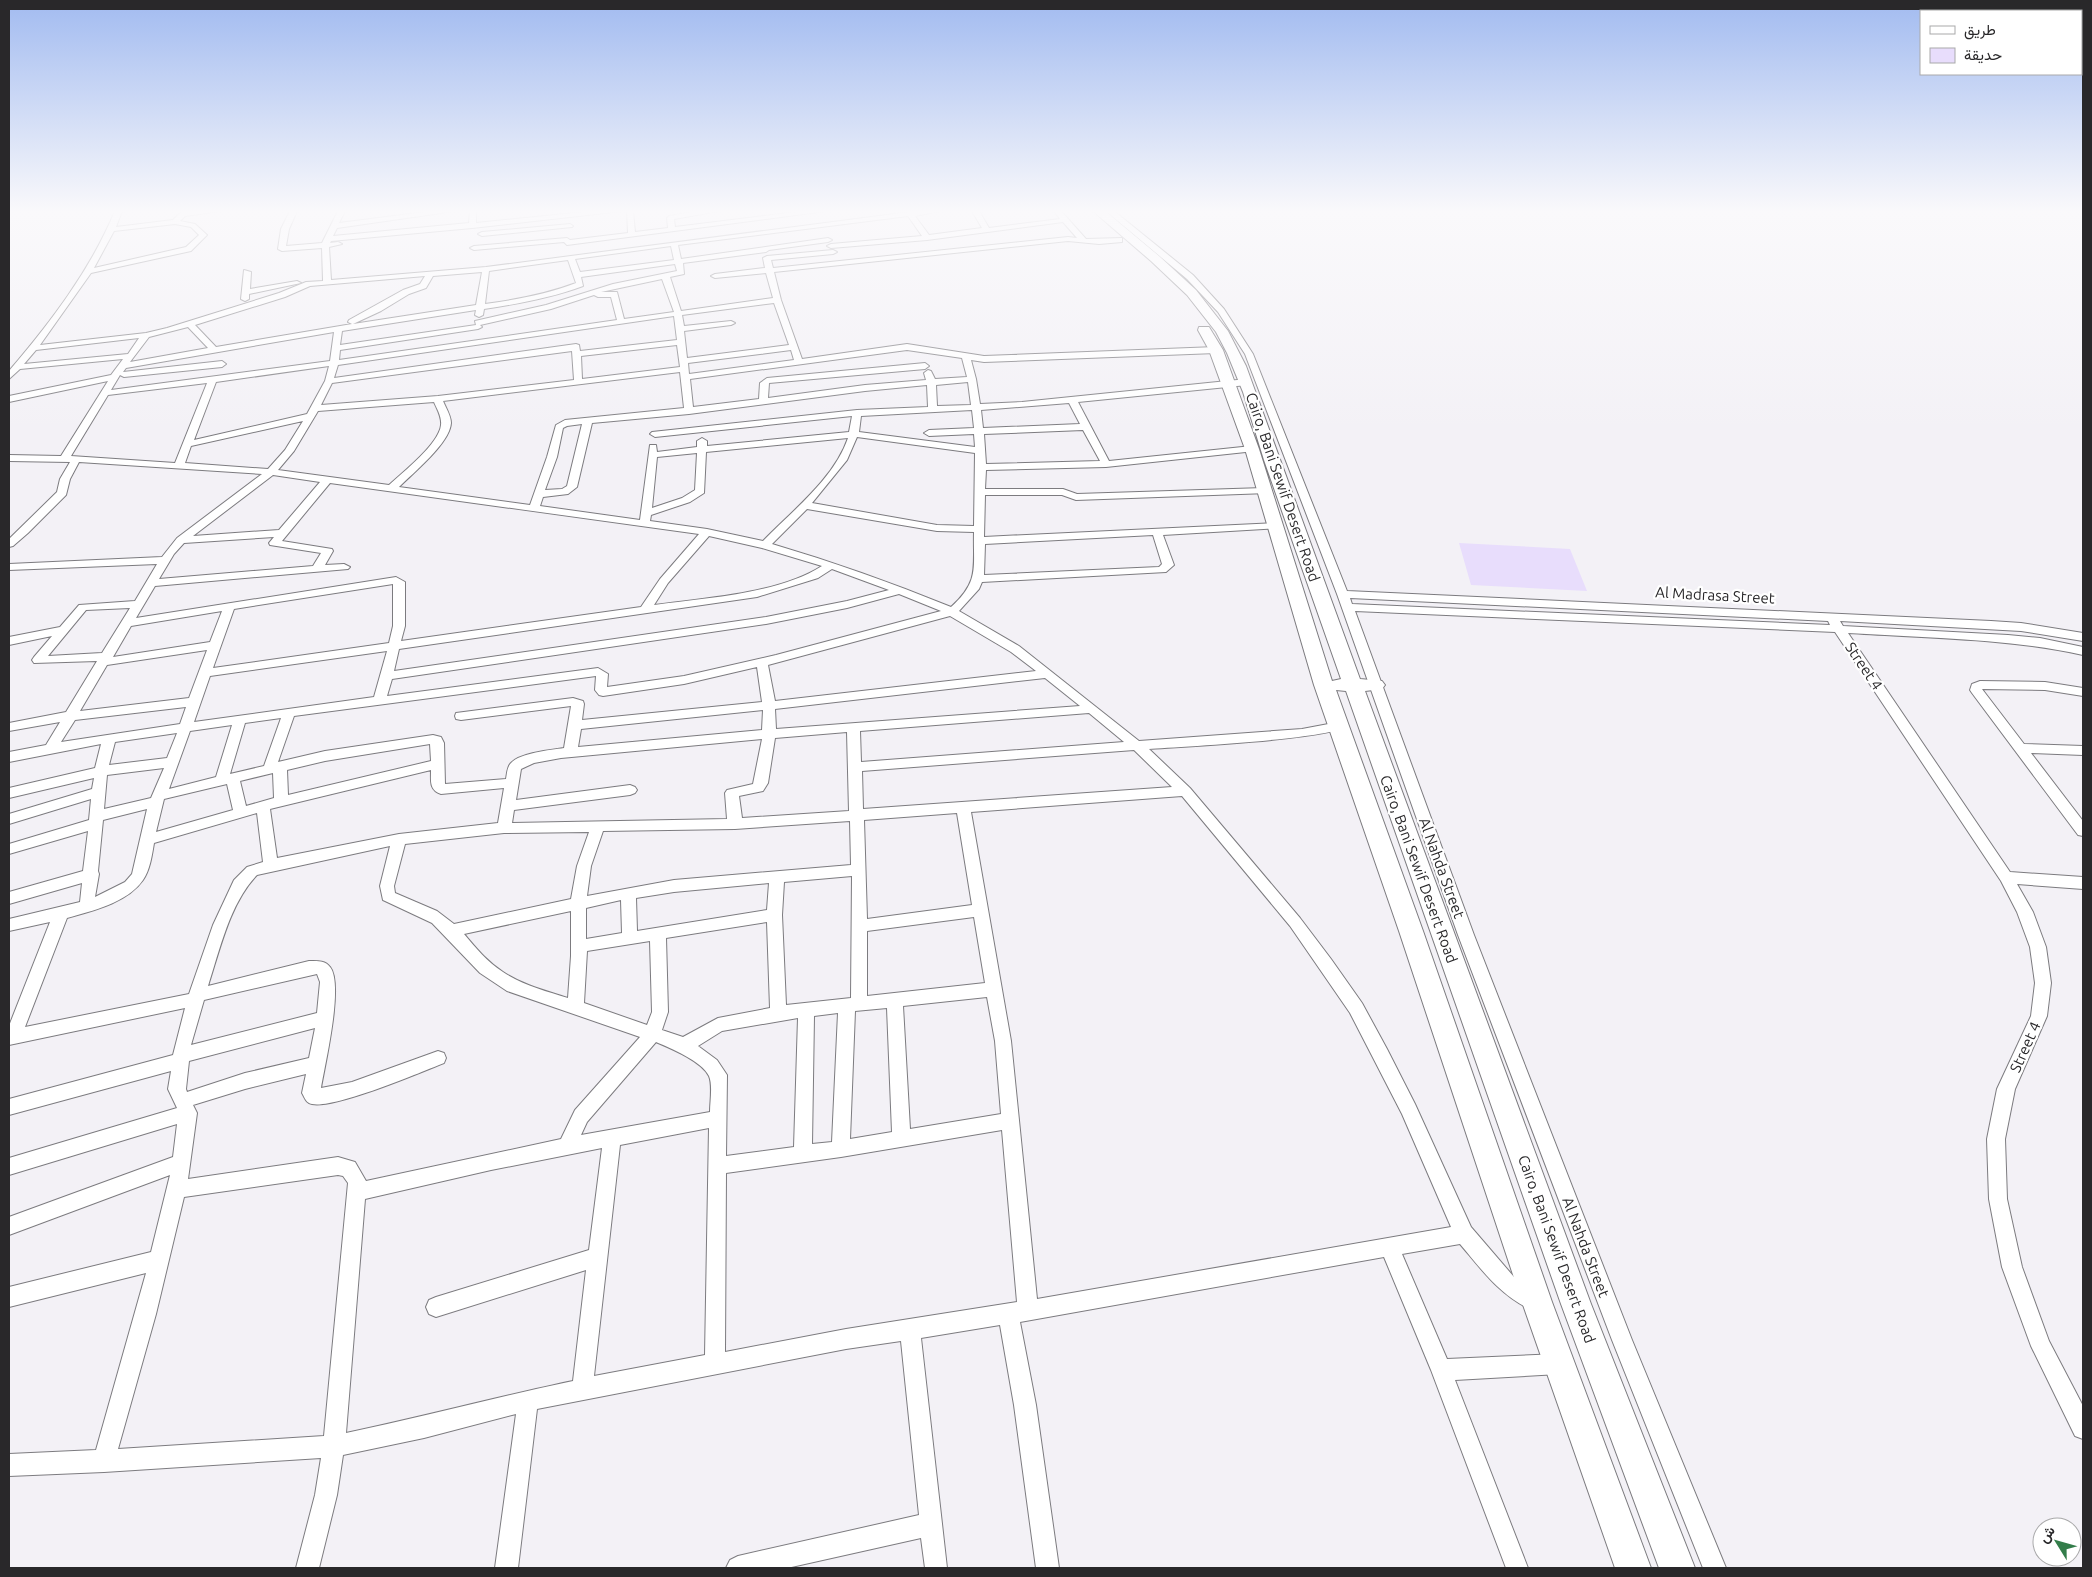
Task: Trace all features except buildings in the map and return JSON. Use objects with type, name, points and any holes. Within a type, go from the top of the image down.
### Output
[{"type":"main road","name":"Cairo, Bani Sewif Desert Road","points":[[1168,285],[1204,330],[1216,350],[1247,378],[1252,449],[1324,685],[1411,931],[1537,1302],[1633,1568]]},
{"type":"main road","name":"Cairo, Bani Sewif Desert Road","points":[[1182,285],[1222,333],[1247,378],[1282,460],[1364,685],[1576,1304],[1677,1568]]},
{"type":"main road","points":[[1324,685],[1364,685]]},
{"type":"street","points":[[9,376],[79,285]]},
{"type":"street","points":[[244,307],[246,285]]},
{"type":"street","points":[[246,292],[301,285]]},
{"type":"street","points":[[32,348],[146,335],[190,324],[287,294],[306,285]]},
{"type":"street","points":[[338,328],[423,285]]},
{"type":"street","points":[[478,342],[478,325],[484,285]]},
{"type":"street","points":[[122,366],[338,328],[480,308],[565,290],[579,285]]},
{"type":"street","points":[[106,393],[334,365],[478,342],[553,318],[577,298],[618,285]]},
{"type":"street","points":[[668,285],[678,313],[689,410]]},
{"type":"street","points":[[773,285],[799,362]]},
{"type":"street","points":[[534,508],[552,457],[559,427],[570,422],[763,402],[782,410],[857,413],[974,408],[1072,400],[1247,378],[1249,354],[1238,334],[1221,311],[1197,285]]},
{"type":"street","points":[[577,298],[613,293],[621,321]]},
{"type":"street","points":[[336,348],[478,325],[553,318],[574,327],[777,300]]},
{"type":"street","points":[[679,329],[730,323]]},
{"type":"street","points":[[190,324],[215,350]]},
{"type":"street","points":[[574,327],[578,381]]},
{"type":"street","points":[[51,748],[166,560],[181,540],[271,472],[289,451],[329,381],[334,365],[338,328]]},
{"type":"street","points":[[9,544],[62,493],[71,458],[122,366],[146,335]]},
{"type":"street","points":[[329,381],[576,351],[681,342]]},
{"type":"street","points":[[684,369],[794,347]]},
{"type":"street","points":[[187,444],[313,412],[684,369],[799,362],[897,348],[919,348],[984,359],[1216,350]]},
{"type":"street","points":[[919,348],[931,382],[933,410]]},
{"type":"street","points":[[16,368],[130,356]]},
{"type":"street","points":[[9,757],[109,738],[240,719],[598,672],[602,674],[601,690],[605,692],[684,680],[762,663],[952,612],[968,596],[979,579],[981,467],[979,432],[974,408],[972,378],[966,357]]},
{"type":"street","points":[[9,399],[116,376],[222,364]]},
{"type":"street","points":[[763,402],[764,383],[767,381],[925,366]]},
{"type":"street","points":[[654,434],[703,430],[865,388],[972,378]]},
{"type":"street","points":[[179,465],[212,381]]},
{"type":"street","points":[[392,488],[427,454],[443,433],[446,424],[438,399]]},
{"type":"street","points":[[1072,400],[1106,464]]},
{"type":"street","points":[[645,518],[686,500],[700,491],[703,430],[702,409]]},
{"type":"street","points":[[764,544],[804,505],[845,454],[854,434],[857,413]]},
{"type":"street","points":[[645,518],[657,414]]},
{"type":"street","points":[[539,494],[564,492],[572,487],[588,420]]},
{"type":"street","points":[[929,433],[1088,427]]},
{"type":"street","points":[[652,455],[854,434],[980,451]]},
{"type":"street","points":[[981,467],[1106,464],[1252,449]]},
{"type":"street","points":[[9,458],[71,458],[271,472],[534,508],[645,518],[764,544],[831,565],[900,590],[952,612],[1015,649],[1048,674],[1136,745],[1185,790],[1295,922],[1356,1008],[1382,1054],[1409,1110],[1464,1234],[1507,1284],[1537,1302]]},
{"type":"street","name":"Al Nahda Street","points":[[1282,460],[1346,600],[1364,685],[1466,936],[1622,1340],[1714,1568]]},
{"type":"street","points":[[318,569],[328,550],[274,543],[326,480]]},
{"type":"street","points":[[980,492],[1062,492],[1076,497],[1264,491]]},
{"type":"street","points":[[804,505],[937,528],[979,529]]},
{"type":"street","points":[[979,541],[1275,526]]},
{"type":"street","points":[[645,610],[664,581],[707,532]]},
{"type":"street","points":[[979,579],[1162,570],[1168,565],[1157,532]]},
{"type":"street","points":[[181,540],[282,533]]},
{"type":"street","points":[[9,567],[166,560]]},
{"type":"street","points":[[204,673],[395,644],[756,594],[814,576],[831,565]]},
{"type":"street","points":[[152,583],[344,566]]},
{"type":"street","points":[[128,623],[396,580],[399,582],[399,626],[380,700]]},
{"type":"street","points":[[387,676],[629,642],[784,617],[873,599],[900,590]]},
{"type":"street","name":"Al Madrasa Street","points":[[1346,600],[1835,623],[2021,627],[2083,637]]},
{"type":"street","points":[[139,604],[83,607],[38,660],[105,660],[214,645]]},
{"type":"street","points":[[9,926],[87,905],[121,892],[132,884],[138,876],[149,838],[157,799],[173,762],[229,606]]},
{"type":"street","name":"Al Madrasa Street","points":[[1835,623],[2040,642],[2083,651]]},
{"type":"street","name":"Street 4","points":[[1835,623],[2006,877],[2028,921],[2038,947],[2042,982],[2039,1016],[2006,1089],[1996,1139],[1998,1199],[2012,1268],[2041,1346],[2083,1428]]},
{"type":"street","points":[[9,642],[63,630]]},
{"type":"street","points":[[735,824],[731,795],[737,790],[760,786],[769,734],[768,705],[762,663]]},
{"type":"street","points":[[575,725],[1048,674]]},
{"type":"street","points":[[2083,692],[2065,687],[1990,685],[1976,687],[1976,690],[2083,830]]},
{"type":"street","points":[[9,727],[70,716],[194,702]]},
{"type":"street","points":[[461,716],[573,702],[578,704],[570,753]]},
{"type":"street","points":[[504,828],[515,767],[520,762],[570,753],[769,734],[1091,708]]},
{"type":"street","points":[[281,802],[275,768],[289,712]]},
{"type":"street","points":[[240,719],[227,780],[240,812]]},
{"type":"street","points":[[854,767],[1302,733],[1339,726]]},
{"type":"street","points":[[841,1149],[859,926],[859,870],[855,816],[853,728]]},
{"type":"street","points":[[87,905],[92,874],[101,771],[109,738]]},
{"type":"street","points":[[9,850],[157,799],[227,780],[325,756],[433,739],[437,743],[438,786],[441,789],[512,783]]},
{"type":"street","points":[[2022,748],[2083,750]]},
{"type":"street","points":[[9,793],[101,771],[173,762]]},
{"type":"street","points":[[149,838],[263,806],[438,764]]},
{"type":"street","points":[[508,806],[630,790]]},
{"type":"street","points":[[104,1461],[160,1260],[176,1189],[181,1162],[185,1107],[177,1089],[181,1058],[197,997],[221,925],[239,884],[242,879],[252,872],[271,865],[399,839],[504,828],[735,824],[1185,790]]},
{"type":"street","points":[[9,819],[99,792]]},
{"type":"street","points":[[263,806],[271,865]]},
{"type":"street","points":[[963,807],[1003,1041],[1010,1121],[1018,1312],[1025,1405],[1048,1568]]},
{"type":"street","points":[[575,1008],[579,946],[578,903],[584,866],[598,826]]},
{"type":"street","points":[[399,839],[387,886],[388,896],[393,901],[424,911],[450,930],[492,973],[513,986],[684,1045],[710,1064],[718,1075],[715,1364]]},
{"type":"street","points":[[450,930],[628,893],[713,882],[859,870]]},
{"type":"street","points":[[9,898],[92,874]]},
{"type":"street","points":[[776,877],[774,914],[778,1013]]},
{"type":"street","points":[[2006,877],[2083,883]]},
{"type":"street","points":[[628,893],[630,938]]},
{"type":"street","points":[[859,926],[981,910]]},
{"type":"street","points":[[11,1038],[61,912]]},
{"type":"street","points":[[579,946],[774,914]]},
{"type":"street","points":[[567,1146],[581,1116],[652,1035],[660,1012],[658,934]]},
{"type":"street","points":[[11,1038],[197,997],[318,967],[326,973],[328,982],[325,1018],[311,1093],[314,1097],[352,1090],[438,1058]]},
{"type":"street","points":[[684,1045],[718,1025],[778,1013],[995,989]]},
{"type":"street","points":[[895,999],[901,1139]]},
{"type":"street","points":[[803,1154],[806,1010]]},
{"type":"street","points":[[9,1107],[325,1018]]},
{"type":"street","points":[[9,1166],[185,1107],[245,1081],[316,1064]]},
{"type":"street","points":[[356,1192],[426,1175],[567,1146],[718,1118]]},
{"type":"street","points":[[717,1166],[841,1149],[1010,1121]]},
{"type":"street","points":[[582,1389],[612,1137]]},
{"type":"street","points":[[9,1226],[181,1162]]},
{"type":"street","points":[[176,1189],[338,1166],[349,1168],[358,1181],[334,1446],[326,1495],[308,1568]]},
{"type":"street","points":[[9,1465],[104,1461],[334,1446],[424,1427],[528,1400],[715,1364],[1464,1234]]},
{"type":"street","points":[[1390,1248],[1441,1370],[1517,1568]]},
{"type":"street","points":[[436,1307],[505,1284],[598,1257]]},
{"type":"street","points":[[9,1297],[160,1260]]},
{"type":"street","points":[[910,1329],[936,1568]]},
{"type":"street","points":[[1441,1370],[1559,1364]]},
{"type":"street","points":[[507,1568],[528,1400]]},
{"type":"street","points":[[738,1568],[931,1524]]},
{"type":"green space","points":[[1459,543],[1570,549],[1587,591],[1471,585]]}]
